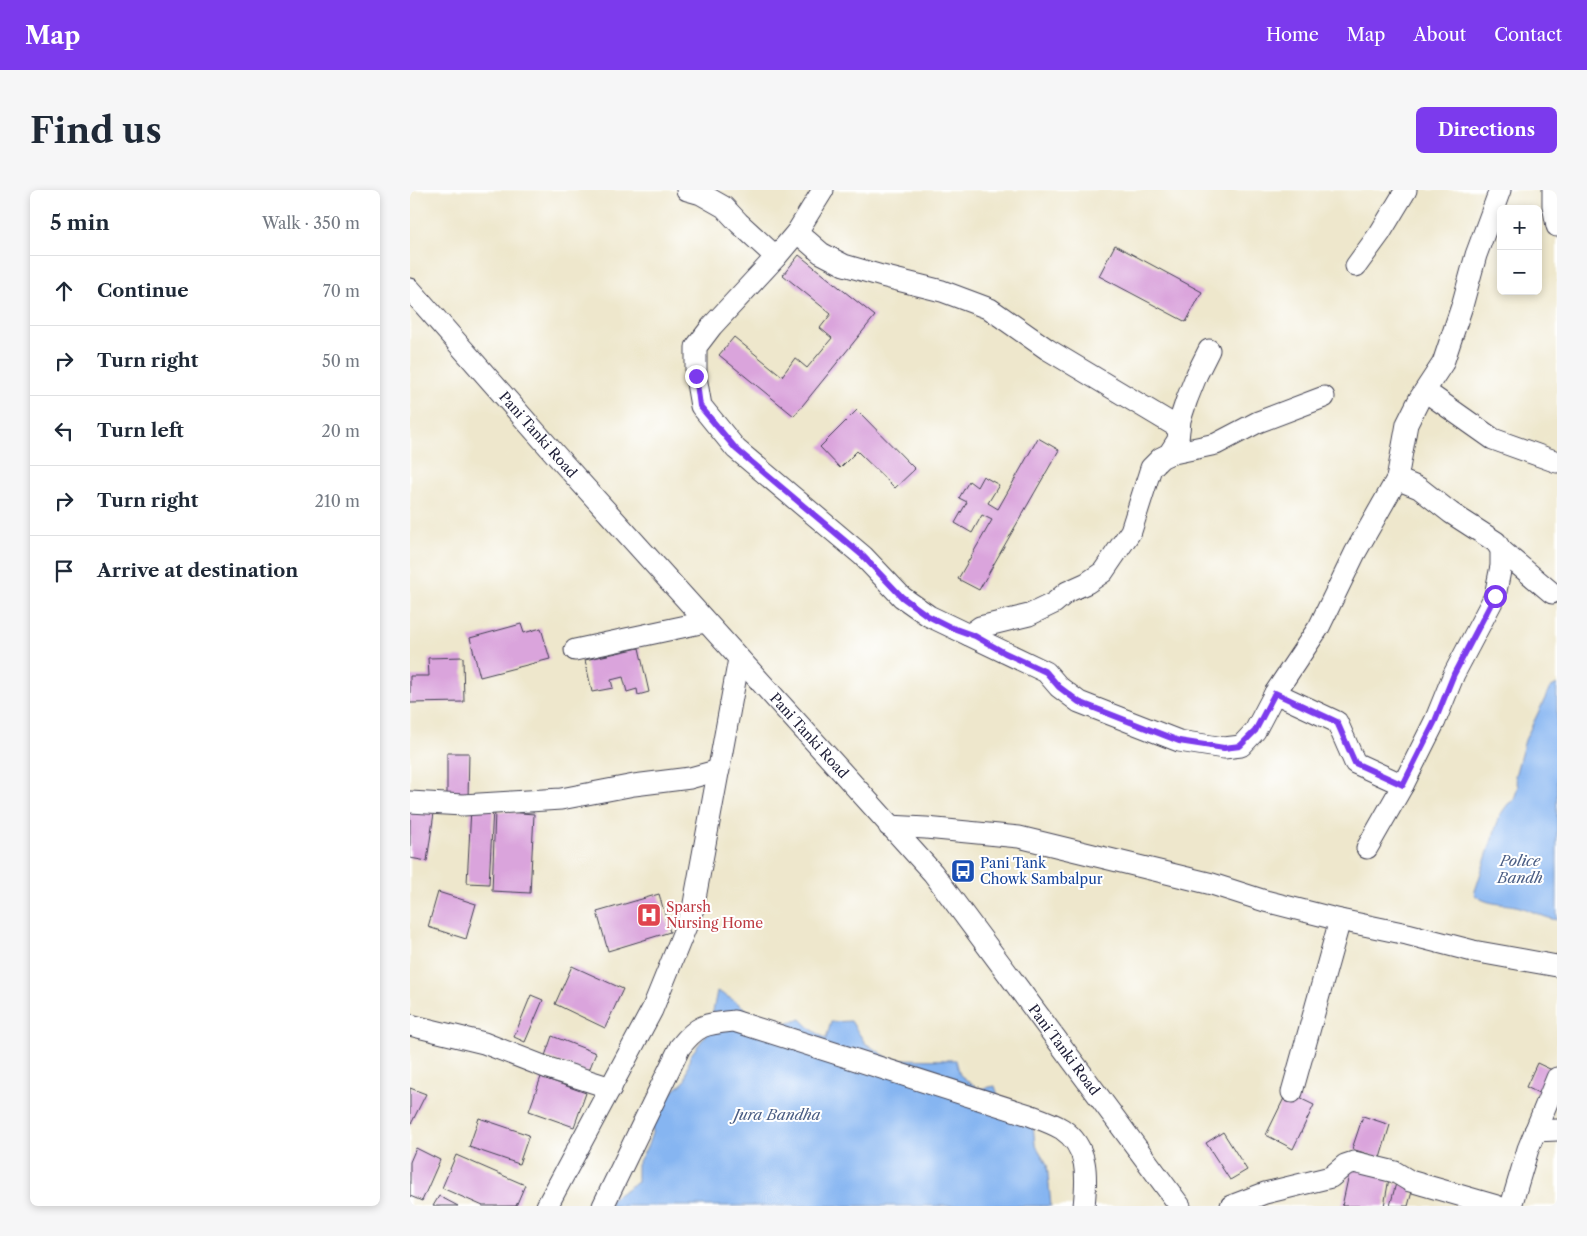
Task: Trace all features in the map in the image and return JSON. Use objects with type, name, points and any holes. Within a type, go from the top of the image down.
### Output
[{"type":"street","points":[[823,190],[797,232],[712,326],[696,347],[696,376],[700,406],[736,449],[863,556],[902,597],[928,616],[1046,672],[1059,687],[1079,702],[1179,741],[1224,748],[1240,746],[1255,731],[1275,693],[1319,627],[1355,553],[1396,480],[1405,430],[1425,390],[1443,363],[1462,306],[1476,255],[1500,190]]},
{"type":"street","points":[[1356,266],[1380,233],[1406,190]]},
{"type":"street","points":[[1553,190],[1553,205],[1557,226]]},
{"type":"street","points":[[696,191],[724,207],[776,257]]},
{"type":"street","points":[[797,232],[821,253],[844,265],[942,291],[990,309],[1048,349],[1179,428]]},
{"type":"street","name":"Pani Tanki Road","points":[[410,289],[705,622],[932,873],[1180,1206]]},
{"type":"street","points":[[1169,454],[1178,440],[1180,420],[1197,374],[1209,350]]},
{"type":"street","points":[[1425,390],[1493,438],[1549,457],[1557,462]]},
{"type":"street","points":[[969,635],[980,627],[1029,616],[1054,603],[1067,592],[1087,583],[1103,572],[1131,531],[1151,468],[1161,458],[1169,454],[1216,444],[1258,422],[1324,397]]},
{"type":"street","points":[[1396,480],[1419,488],[1451,513],[1496,542],[1501,550],[1552,593]]},
{"type":"street","points":[[1367,848],[1403,785],[1435,721],[1454,674],[1495,596],[1501,566],[1501,550]]},
{"type":"street","points":[[575,650],[705,622]]},
{"type":"street","points":[[547,1206],[652,1010],[693,909],[739,659]]},
{"type":"street","points":[[1275,693],[1337,722],[1355,763],[1403,785]]},
{"type":"street","points":[[410,802],[463,805],[561,799],[634,785],[690,778],[718,770]]},
{"type":"street","points":[[889,826],[1019,838],[1212,884],[1264,901],[1340,920],[1407,934],[1473,951],[1557,966]]},
{"type":"street","points":[[1292,1092],[1340,920]]},
{"type":"street","points":[[603,1206],[680,1047],[692,1032],[711,1023],[734,1021],[1030,1115],[1061,1128],[1074,1139],[1080,1151],[1087,1176],[1084,1206]]},
{"type":"street","points":[[410,1025],[484,1043],[548,1068],[611,1088]]},
{"type":"street","points":[[1511,1206],[1557,1078]]},
{"type":"street","points":[[1536,1132],[1557,1130]]},
{"type":"street","points":[[1231,1206],[1264,1193],[1331,1177],[1345,1164],[1354,1162],[1395,1172],[1410,1181],[1497,1206]]},
{"type":"water","name":"Police Bandh","points":[[1557,684],[1557,920],[1517,906],[1485,901],[1474,894],[1500,815],[1508,804],[1514,800],[1518,786],[1515,776],[1525,740],[1550,688]]},
{"type":"water","name":"Jura Bandha","points":[[717,991],[742,1006],[763,1025],[782,1025],[801,1019],[811,1029],[826,1039],[831,1022],[851,1021],[865,1043],[890,1059],[956,1060],[960,1075],[979,1089],[995,1086],[1002,1108],[1016,1122],[1033,1125],[1035,1144],[1047,1164],[1051,1206],[611,1206],[610,1200],[637,1182],[637,1165],[648,1145],[653,1130],[641,1119],[685,1081],[690,1056],[709,1031]]},
{"type":"building","points":[[1115,245],[1202,292],[1186,322],[1099,276]]},
{"type":"building","points":[[799,255],[875,316],[794,416],[719,355],[734,337],[782,376],[795,358],[807,368],[832,338],[820,328],[831,314],[783,275]]},
{"type":"building","points":[[857,410],[915,469],[895,488],[857,451],[840,468],[820,447]]},
{"type":"building","points":[[1038,438],[1059,450],[979,590],[958,579],[992,520],[982,515],[972,533],[955,523],[967,502],[959,498],[969,481],[977,487],[983,476],[999,485],[988,503],[998,509]]},
{"type":"building","points":[[521,624],[524,633],[541,628],[550,659],[480,677],[470,638]]},
{"type":"building","points":[[639,648],[649,692],[638,695],[637,689],[627,692],[623,677],[611,680],[613,688],[592,692],[585,660]]},
{"type":"building","points":[[463,657],[464,702],[410,703],[410,676],[429,676],[428,658]]},
{"type":"building","points":[[447,753],[469,753],[468,799],[447,799]]},
{"type":"building","points":[[471,808],[493,809],[489,884],[467,883]]},
{"type":"building","points":[[410,810],[434,813],[427,861],[410,858]]},
{"type":"building","points":[[495,811],[534,814],[530,893],[492,891]]},
{"type":"building","points":[[438,892],[476,904],[466,939],[428,927]]},
{"type":"building","points":[[659,894],[670,932],[608,951],[597,912]]},
{"type":"building","points":[[572,966],[623,989],[605,1028],[555,1004]]},
{"type":"building","points":[[531,995],[543,1000],[525,1042],[514,1037]]},
{"type":"building","points":[[552,1036],[596,1053],[588,1073],[545,1056]]},
{"type":"building","points":[[1537,1063],[1552,1070],[1541,1094],[1526,1087]]},
{"type":"building","points":[[541,1077],[586,1093],[574,1127],[529,1111]]},
{"type":"building","points":[[410,1088],[426,1094],[410,1126]]},
{"type":"building","points":[[1287,1092],[1314,1105],[1293,1149],[1266,1135]]},
{"type":"building","points":[[1363,1116],[1390,1125],[1380,1158],[1352,1149]]},
{"type":"building","points":[[479,1118],[529,1135],[519,1164],[469,1147]]},
{"type":"building","points":[[1223,1132],[1247,1170],[1230,1180],[1206,1143]]},
{"type":"building","points":[[416,1148],[440,1160],[422,1201],[410,1196],[410,1162]]},
{"type":"building","points":[[456,1155],[525,1185],[516,1206],[483,1206],[442,1188]]},
{"type":"building","points":[[1351,1165],[1390,1173],[1384,1206],[1342,1206]]},
{"type":"building","points":[[1396,1183],[1413,1188],[1408,1206],[1390,1206]]},
{"type":"building","points":[[439,1196],[458,1206],[433,1206]]},
{"type":"place","name":"Pani Tank Chowk Sambalpur","points":[[963,871]]},
{"type":"place","name":"Sparsh Nursing Home","points":[[649,915]]},
{"type":"route","points":[[696,376],[700,406],[736,449],[863,556],[902,597],[928,616],[964,634],[975,636],[1005,653],[1046,672],[1059,687],[1079,702],[1179,741],[1224,748],[1240,746],[1255,731],[1275,693],[1337,722],[1355,763],[1403,785],[1435,721],[1454,674],[1495,596]]}]
